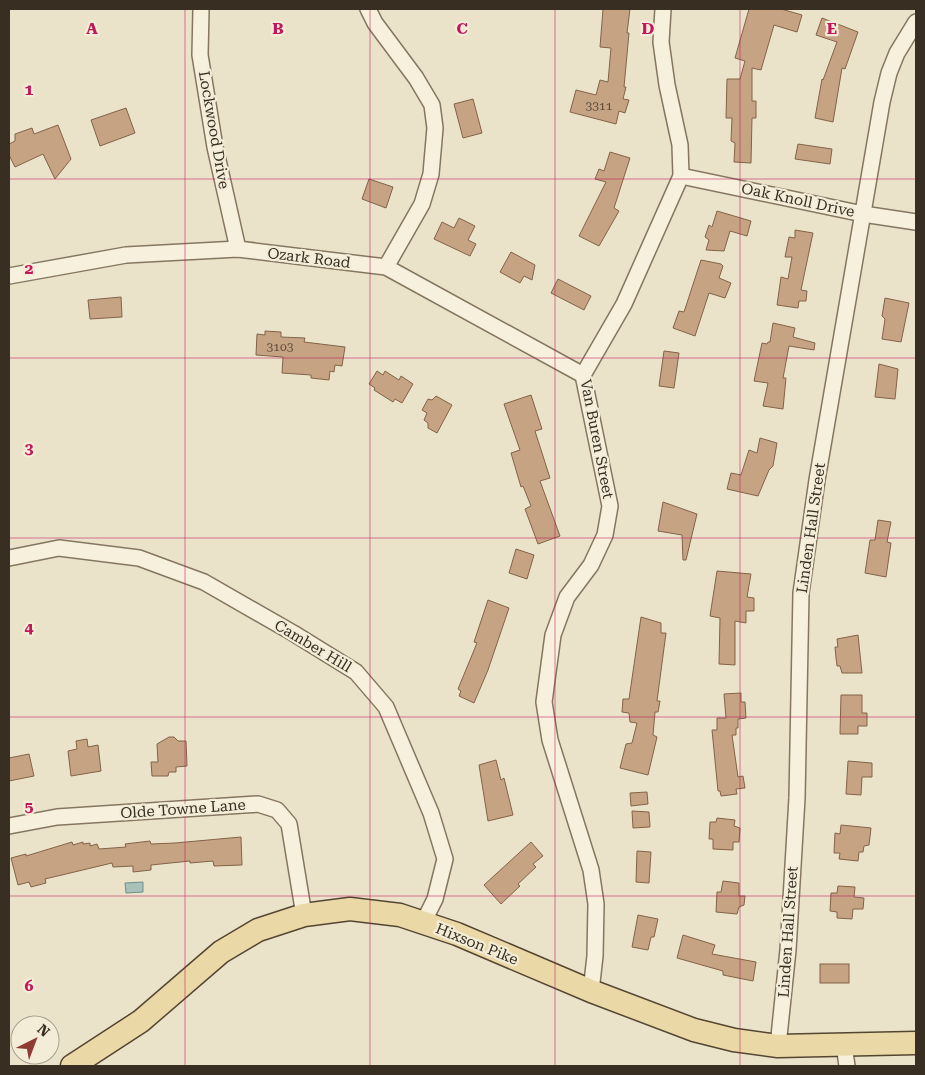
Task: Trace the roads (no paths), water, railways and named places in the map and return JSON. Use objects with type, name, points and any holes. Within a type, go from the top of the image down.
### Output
[{"type":"main road","name":"Hixson Pike","points":[[72,1066],[142,1021],[221,952],[258,930],[304,915],[350,909],[400,915],[457,934],[591,991],[694,1030],[734,1040],[845,1056],[916,1043]]},
{"type":"street","name":"Lockwood Drive","points":[[201,9],[200,55],[215,147],[238,249]]},
{"type":"street","points":[[368,9],[375,23],[416,78],[432,105],[435,128],[431,174],[422,204],[386,267]]},
{"type":"street","name":"Van Buren Street","points":[[591,991],[595,956],[596,904],[591,870],[550,740],[544,702],[553,634],[567,597],[590,566],[605,535],[610,506],[583,375],[624,304],[681,176],[680,145],[667,85],[661,42],[663,9]]},
{"type":"street","name":"Linden Hall Street","points":[[778,1046],[788,950],[797,798],[801,593],[817,480],[870,167],[889,73],[897,53],[916,22]]},
{"type":"street","name":"Oak Knoll Drive","points":[[681,176],[863,214],[916,222]]},
{"type":"street","name":"Ozark Road","points":[[9,276],[126,255],[238,249],[386,267],[583,375]]},
{"type":"street","name":"Camber Hill","points":[[9,558],[59,548],[139,558],[204,582],[356,672],[386,707],[431,813],[445,859],[435,899],[423,923]]},
{"type":"street","name":"Olde Towne Lane","points":[[9,826],[57,817],[258,804],[277,810],[289,824],[304,915]]},
{"type":"water","points":[[143,882],[143,892],[126,893],[125,883]]}]
